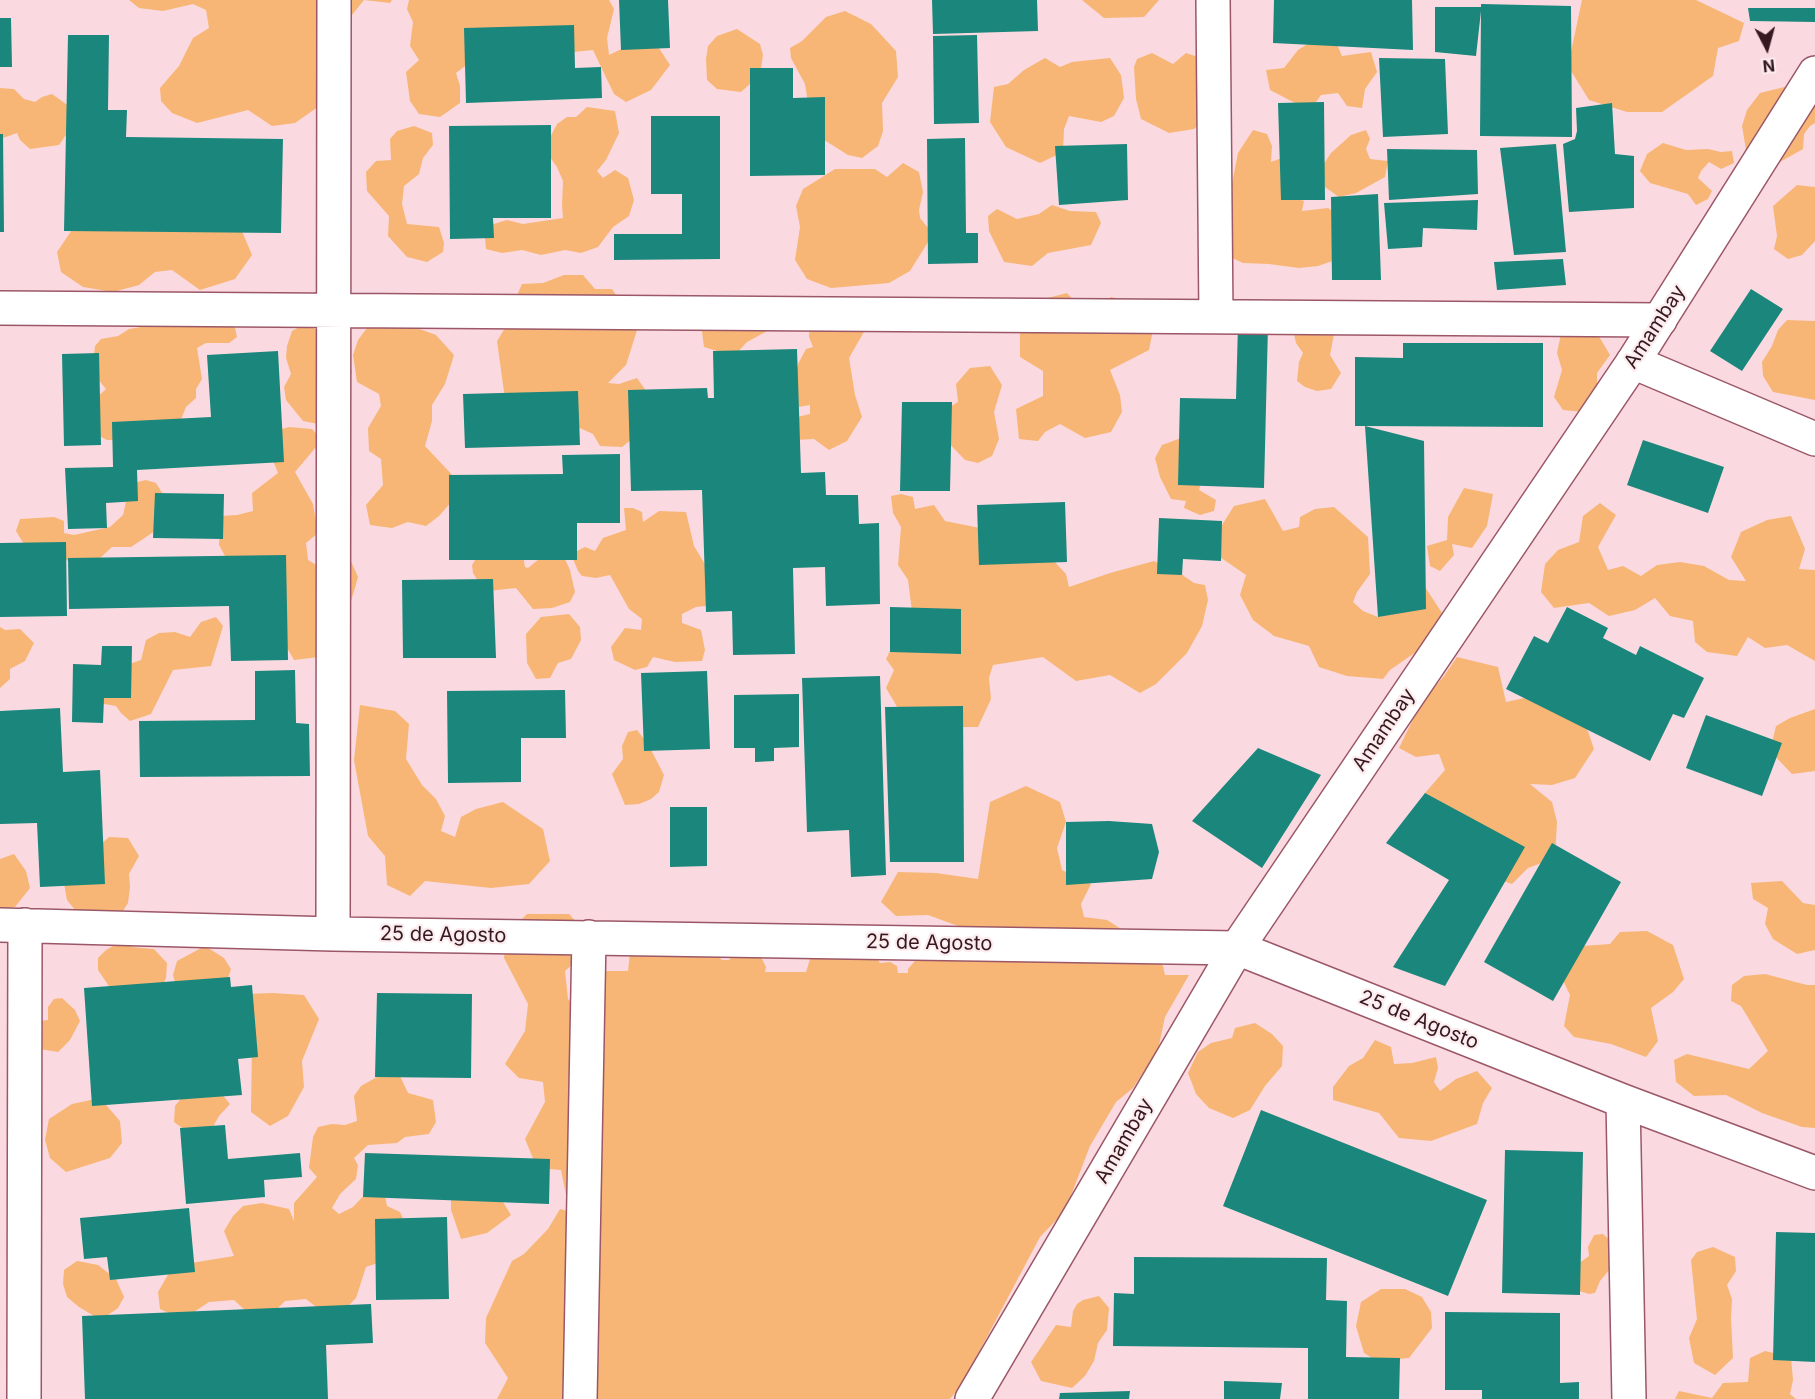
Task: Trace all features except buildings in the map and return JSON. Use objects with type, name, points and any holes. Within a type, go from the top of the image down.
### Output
[{"type":"street","points":[[333,934],[334,0]]},
{"type":"street","points":[[1213,0],[1216,317]]},
{"type":"street","name":"Amambay","points":[[972,1399],[1238,948],[1633,362],[1815,73]]},
{"type":"street","points":[[0,308],[1660,320]]},
{"type":"street","points":[[1633,362],[1815,439]]},
{"type":"street","points":[[13,925],[24,1399]]},
{"type":"street","name":"25 de Agosto","points":[[13,925],[333,934],[1238,948],[1623,1101],[1815,1173]]},
{"type":"street","points":[[580,1399],[589,937]]},
{"type":"street","points":[[1623,1101],[1629,1399]]},
{"type":"shaded area","points":[[129,0],[364,0],[352,15],[350,35],[325,102],[295,123],[272,126],[248,110],[197,123],[172,113],[161,101],[160,88],[179,66],[193,38],[209,28],[206,10],[193,4],[163,11],[139,8]]},
{"type":"shaded area","points":[[364,0],[392,0],[390,3]]},
{"type":"shaded area","points":[[409,0],[609,0],[614,9],[607,38],[609,55],[632,44],[655,42],[670,65],[651,90],[626,102],[614,94],[593,50],[469,63],[456,73],[460,86],[460,103],[440,117],[419,114],[410,101],[406,72],[419,60],[410,46],[413,22],[407,9]]},
{"type":"shaded area","points":[[1082,0],[1159,0],[1144,17],[1104,18]]},
{"type":"shaded area","points":[[1582,0],[1696,0],[1744,23],[1739,41],[1718,48],[1713,76],[1662,112],[1627,112],[1589,100],[1568,66]]},
{"type":"shaded area","points":[[845,11],[871,24],[896,51],[898,77],[882,103],[883,131],[878,146],[862,158],[848,155],[813,133],[805,84],[791,58],[790,48],[802,41],[826,17]]},
{"type":"shaded area","points":[[737,29],[760,44],[763,55],[760,75],[741,92],[717,89],[707,80],[708,46],[717,36]]},
{"type":"shaded area","points":[[1319,37],[1336,42],[1342,56],[1371,52],[1377,72],[1365,89],[1362,108],[1347,106],[1338,93],[1321,95],[1313,106],[1299,105],[1270,90],[1266,70],[1284,68],[1298,50]]},
{"type":"shaded area","points":[[1152,53],[1173,64],[1186,53],[1204,59],[1222,105],[1194,129],[1169,133],[1141,119],[1136,99],[1134,67],[1137,59]]},
{"type":"shaded area","points":[[1045,58],[1060,67],[1072,62],[1110,58],[1121,75],[1124,98],[1114,116],[1101,122],[1069,116],[1064,129],[1063,152],[1040,163],[1006,147],[990,122],[994,87],[1008,84],[1024,70]]},
{"type":"shaded area","points":[[1801,83],[1815,96],[1815,123],[1804,134],[1803,149],[1771,167],[1748,162],[1742,126],[1747,110],[1760,93]]},
{"type":"shaded area","points":[[0,88],[14,89],[24,99],[35,102],[52,94],[73,109],[75,122],[59,145],[30,149],[20,140],[17,133],[0,139]]},
{"type":"shaded area","points":[[587,107],[615,111],[619,133],[606,160],[597,171],[603,178],[615,170],[628,178],[634,200],[629,216],[613,227],[598,247],[581,253],[565,250],[541,255],[522,250],[502,253],[486,249],[484,227],[507,220],[523,224],[563,218],[563,181],[557,167],[544,149],[557,124],[567,117],[576,117]]},
{"type":"shaded area","points":[[414,126],[432,133],[433,145],[423,158],[419,174],[404,186],[402,204],[407,224],[439,227],[444,243],[443,252],[427,262],[407,257],[388,236],[389,216],[367,191],[366,172],[376,161],[391,160],[390,139],[397,131]]},
{"type":"shaded area","points":[[1253,130],[1267,134],[1272,146],[1271,162],[1287,156],[1292,197],[1304,201],[1302,211],[1328,208],[1335,213],[1341,258],[1318,266],[1299,268],[1243,263],[1228,256],[1228,204],[1238,153]]},
{"type":"shaded area","points":[[1366,130],[1370,139],[1366,149],[1370,159],[1388,161],[1385,177],[1356,193],[1339,197],[1325,187],[1323,165],[1331,153],[1351,135]]},
{"type":"shaded area","points":[[1663,143],[1686,150],[1732,151],[1734,163],[1721,169],[1709,162],[1698,178],[1712,191],[1708,199],[1696,205],[1688,194],[1650,183],[1640,171],[1647,154]]},
{"type":"shaded area","points":[[903,163],[919,172],[923,192],[919,210],[920,218],[933,234],[910,271],[889,283],[831,288],[807,279],[795,260],[800,227],[796,206],[803,189],[835,169],[875,169],[887,177]]},
{"type":"shaded area","points":[[1797,185],[1815,187],[1815,241],[1802,255],[1788,259],[1774,249],[1777,236],[1773,206]]},
{"type":"shaded area","points":[[1052,205],[1070,211],[1096,212],[1101,223],[1091,245],[1048,253],[1032,266],[1004,262],[989,231],[988,216],[997,209],[1017,219],[1039,214]]},
{"type":"shaded area","points":[[80,218],[239,224],[252,255],[235,279],[200,290],[172,270],[155,272],[139,285],[113,292],[83,287],[61,272],[57,252]]},
{"type":"shaded area","points":[[564,275],[583,275],[595,289],[612,289],[638,327],[626,365],[608,383],[619,384],[637,378],[656,405],[648,426],[622,447],[600,446],[593,434],[505,399],[497,341],[510,320],[522,284],[543,283]]},
{"type":"shaded area","points":[[1067,293],[1080,307],[1095,307],[1111,297],[1137,302],[1153,330],[1149,350],[1110,370],[1120,395],[1122,412],[1111,432],[1085,438],[1060,424],[1045,432],[1038,441],[1019,439],[1016,409],[1043,396],[1043,371],[1020,357],[1020,334],[1024,327],[1028,303]]},
{"type":"shaded area","points":[[1787,320],[1815,321],[1815,400],[1773,392],[1763,376],[1762,362],[1778,330]]},
{"type":"shaded area","points":[[227,322],[235,328],[237,337],[229,343],[206,343],[197,348],[202,379],[196,389],[196,398],[186,407],[180,422],[124,440],[107,440],[86,429],[91,403],[106,389],[92,372],[95,346],[101,339],[118,336],[129,329],[165,323]]},
{"type":"shaded area","points":[[810,323],[865,330],[849,358],[855,395],[862,417],[847,441],[829,450],[814,439],[796,440],[793,418],[810,414],[810,405],[792,408],[789,392],[799,362],[806,349],[813,347],[809,337]]},
{"type":"shaded area","points":[[305,324],[319,331],[352,371],[347,396],[323,425],[303,421],[286,400],[284,387],[291,374],[286,358],[287,346],[292,331]]},
{"type":"shaded area","points":[[370,324],[406,324],[436,335],[454,355],[445,384],[432,405],[432,421],[425,446],[457,480],[454,499],[439,516],[426,526],[408,522],[392,528],[370,525],[366,505],[383,485],[381,459],[369,451],[368,428],[381,406],[379,394],[357,382],[353,355],[358,340]]},
{"type":"shaded area","points":[[701,324],[771,329],[747,342],[734,356],[704,347]]},
{"type":"shaded area","points":[[1335,329],[1330,355],[1341,373],[1331,389],[1317,391],[1305,387],[1297,381],[1299,362],[1303,353],[1296,343],[1293,330]]},
{"type":"shaded area","points":[[1597,333],[1610,355],[1597,373],[1597,397],[1583,412],[1563,410],[1554,397],[1562,370],[1557,353],[1561,334]]},
{"type":"shaded area","points":[[990,366],[1002,385],[994,412],[999,439],[992,456],[978,463],[965,460],[942,436],[935,416],[958,402],[956,384],[970,368]]},
{"type":"shaded area","points":[[289,427],[312,429],[322,440],[295,472],[313,504],[318,533],[306,543],[308,560],[318,566],[350,559],[358,577],[344,626],[319,657],[294,660],[277,630],[230,565],[219,545],[220,516],[253,511],[252,493],[278,473],[267,446],[275,431]]},
{"type":"shaded area","points":[[1184,437],[1205,468],[1199,490],[1216,500],[1214,511],[1200,515],[1184,508],[1186,501],[1171,499],[1160,477],[1155,458],[1162,445]]},
{"type":"shaded area","points":[[146,480],[156,483],[166,499],[161,527],[131,547],[112,547],[97,561],[74,564],[59,556],[25,546],[16,531],[20,519],[54,517],[64,521],[64,533],[74,535],[110,527],[123,515],[133,483]]},
{"type":"shaded area","points":[[1464,488],[1493,494],[1487,526],[1472,548],[1452,544],[1454,555],[1440,571],[1430,566],[1427,546],[1447,540],[1448,517]]},
{"type":"shaded area","points":[[901,494],[913,497],[915,509],[934,505],[945,521],[990,530],[1052,559],[1066,574],[1069,587],[1154,561],[1178,572],[1194,583],[1205,585],[1208,600],[1202,626],[1187,653],[1156,684],[1140,693],[1110,675],[1076,681],[1043,657],[993,665],[989,678],[991,699],[978,727],[945,727],[903,717],[886,688],[894,670],[886,659],[900,631],[913,619],[908,580],[898,565],[901,527],[893,513],[891,496]]},
{"type":"shaded area","points":[[1265,499],[1283,531],[1299,527],[1300,517],[1315,509],[1334,507],[1368,537],[1370,574],[1353,602],[1363,611],[1378,617],[1397,600],[1425,587],[1442,613],[1443,636],[1390,670],[1383,679],[1347,676],[1319,667],[1309,646],[1274,636],[1253,620],[1240,595],[1246,575],[1214,553],[1215,536],[1234,506]]},
{"type":"shaded area","points":[[1600,503],[1616,515],[1598,547],[1608,570],[1623,566],[1641,576],[1657,565],[1680,562],[1704,566],[1729,580],[1746,581],[1731,557],[1741,532],[1767,520],[1791,516],[1805,549],[1799,569],[1815,570],[1815,661],[1787,645],[1765,648],[1748,637],[1737,656],[1707,652],[1695,642],[1693,621],[1670,616],[1655,598],[1635,610],[1609,616],[1589,603],[1554,608],[1541,592],[1545,564],[1558,550],[1579,542],[1583,516]]},
{"type":"shaded area","points":[[624,508],[633,508],[642,512],[643,522],[659,511],[686,512],[694,546],[712,576],[722,604],[696,607],[682,614],[682,623],[701,630],[705,650],[702,661],[675,662],[653,657],[647,667],[635,670],[614,660],[611,647],[625,628],[641,630],[642,619],[629,609],[610,575],[596,578],[582,576],[571,554],[585,547],[595,551],[603,538],[626,530]]},
{"type":"shaded area","points":[[523,555],[525,567],[528,568],[544,555],[563,555],[570,570],[575,592],[570,602],[552,608],[533,609],[516,588],[488,591],[481,586],[473,573],[472,565],[477,557]]},
{"type":"shaded area","points":[[569,614],[580,627],[581,640],[571,659],[558,663],[550,678],[536,679],[527,663],[526,634],[541,617]]},
{"type":"shaded area","points":[[216,617],[223,626],[211,666],[173,670],[151,714],[130,721],[116,706],[93,702],[116,669],[141,660],[146,640],[159,633],[175,632],[190,637],[201,622]]},
{"type":"shaded area","points":[[0,627],[5,630],[20,629],[34,643],[25,661],[10,669],[10,679],[0,688]]},
{"type":"shaded area","points":[[1457,657],[1498,667],[1506,702],[1543,694],[1583,717],[1594,749],[1575,778],[1552,785],[1530,784],[1552,802],[1557,822],[1555,858],[1528,868],[1512,884],[1480,873],[1425,793],[1445,770],[1439,754],[1416,757],[1399,748],[1420,705]]},
{"type":"shaded area","points":[[360,705],[395,711],[409,724],[406,759],[422,785],[436,799],[445,816],[441,831],[455,837],[461,817],[476,809],[503,802],[543,829],[550,861],[529,884],[491,888],[425,881],[410,896],[387,885],[385,856],[368,836],[354,760]]},
{"type":"shaded area","points":[[1815,709],[1815,771],[1792,774],[1770,751],[1776,726]]},
{"type":"shaded area","points":[[637,730],[648,744],[664,775],[659,792],[651,799],[639,804],[625,805],[612,774],[623,759],[622,746],[628,732]]},
{"type":"shaded area","points":[[1026,786],[1060,802],[1066,822],[1057,848],[1062,870],[1091,884],[1081,904],[1084,917],[1107,920],[1129,934],[1163,966],[1165,975],[1189,975],[1165,1017],[1158,1050],[1133,1088],[1116,1102],[1090,1146],[1065,1211],[1040,1237],[962,1384],[950,1399],[497,1399],[508,1378],[485,1343],[486,1318],[512,1261],[524,1254],[548,1229],[560,1209],[593,1218],[567,1200],[561,1170],[537,1168],[525,1139],[545,1102],[543,1082],[519,1078],[505,1064],[525,1031],[528,1004],[504,958],[506,935],[527,914],[569,914],[583,929],[582,956],[565,971],[568,999],[579,1011],[599,971],[628,971],[630,953],[668,951],[670,957],[715,953],[722,960],[729,960],[735,951],[758,951],[766,967],[765,972],[806,972],[810,959],[821,952],[838,950],[845,960],[873,953],[880,963],[890,962],[897,966],[898,973],[908,973],[908,969],[939,933],[969,930],[928,915],[896,916],[881,902],[898,872],[936,873],[978,879],[990,802]]},
{"type":"shaded area","points":[[109,837],[128,838],[139,856],[129,874],[128,903],[119,917],[79,915],[67,900],[63,878]]},
{"type":"shaded area","points":[[14,854],[26,871],[30,888],[15,907],[4,909],[0,908],[0,859]]},
{"type":"shaded area","points":[[1782,881],[1803,903],[1815,905],[1815,950],[1797,954],[1773,939],[1765,924],[1768,908],[1753,899],[1751,883]]},
{"type":"shaded area","points":[[1647,931],[1673,945],[1684,979],[1673,992],[1651,1008],[1658,1041],[1646,1057],[1611,1044],[1574,1037],[1564,1026],[1570,995],[1555,964],[1569,947],[1610,944],[1620,932]]},
{"type":"shaded area","points":[[122,941],[132,947],[154,949],[167,963],[166,978],[161,989],[115,995],[98,970],[98,958],[106,950]]},
{"type":"shaded area","points":[[205,946],[224,958],[231,969],[224,990],[178,994],[173,975],[177,961]]},
{"type":"shaded area","points":[[1765,974],[1815,985],[1815,1128],[1802,1127],[1762,1113],[1726,1095],[1694,1096],[1676,1082],[1674,1060],[1687,1054],[1749,1069],[1768,1051],[1741,1006],[1731,1001],[1732,985],[1744,976]]},
{"type":"shaded area","points":[[247,994],[304,995],[319,1019],[302,1061],[304,1087],[288,1116],[270,1126],[251,1112],[252,1040]]},
{"type":"shaded area","points":[[62,998],[75,1010],[80,1021],[70,1040],[58,1052],[39,1049],[33,1022],[48,1020],[48,1007],[54,999]]},
{"type":"shaded area","points":[[1255,1023],[1272,1034],[1283,1046],[1282,1066],[1265,1086],[1250,1110],[1233,1118],[1209,1108],[1196,1094],[1188,1073],[1198,1052],[1211,1043],[1232,1038],[1235,1028]]},
{"type":"shaded area","points":[[1375,1040],[1391,1047],[1394,1064],[1412,1063],[1436,1057],[1438,1068],[1434,1082],[1440,1091],[1456,1079],[1477,1071],[1492,1088],[1483,1103],[1477,1124],[1431,1141],[1399,1138],[1379,1113],[1333,1100],[1333,1087],[1349,1066],[1363,1058]]},
{"type":"shaded area","points":[[386,1072],[399,1074],[408,1093],[433,1100],[436,1122],[429,1134],[405,1137],[397,1143],[368,1145],[354,1158],[358,1165],[356,1179],[340,1194],[332,1208],[339,1214],[353,1207],[370,1189],[384,1191],[387,1206],[400,1212],[410,1234],[395,1257],[366,1267],[356,1298],[344,1310],[324,1313],[306,1299],[285,1301],[272,1314],[248,1313],[234,1300],[209,1302],[191,1314],[173,1315],[160,1309],[158,1292],[173,1266],[234,1256],[224,1231],[233,1216],[243,1206],[262,1203],[289,1209],[294,1221],[294,1203],[317,1177],[309,1168],[313,1137],[318,1127],[332,1124],[345,1125],[357,1121],[354,1096],[361,1086]]},
{"type":"shaded area","points":[[216,1087],[230,1104],[219,1116],[209,1134],[192,1135],[174,1122],[175,1106],[186,1092]]},
{"type":"shaded area","points":[[100,1098],[120,1121],[122,1143],[110,1158],[66,1172],[50,1158],[45,1140],[49,1119],[72,1104]]},
{"type":"shaded area","points":[[495,1189],[511,1215],[487,1233],[461,1239],[451,1210],[451,1195]]},
{"type":"shaded area","points":[[1603,1234],[1615,1245],[1610,1269],[1600,1281],[1595,1293],[1589,1294],[1570,1288],[1568,1271],[1589,1256],[1588,1247],[1594,1235]]},
{"type":"shaded area","points":[[1713,1247],[1735,1257],[1736,1271],[1727,1285],[1732,1299],[1733,1358],[1715,1375],[1694,1363],[1689,1338],[1697,1319],[1691,1260],[1697,1252]]},
{"type":"shaded area","points":[[77,1261],[98,1265],[116,1279],[124,1297],[118,1308],[101,1320],[67,1297],[63,1284],[64,1270]]},
{"type":"shaded area","points":[[1381,1289],[1405,1289],[1422,1297],[1431,1312],[1432,1328],[1409,1358],[1377,1361],[1364,1353],[1356,1326],[1361,1302]]},
{"type":"shaded area","points":[[1099,1296],[1109,1308],[1107,1330],[1098,1343],[1094,1361],[1085,1376],[1072,1388],[1041,1381],[1031,1362],[1056,1325],[1071,1327],[1073,1311],[1077,1304]]},
{"type":"shaded area","points":[[1765,1351],[1791,1357],[1793,1380],[1790,1394],[1796,1399],[1675,1399],[1679,1391],[1712,1398],[1723,1383],[1748,1382],[1750,1358]]}]
